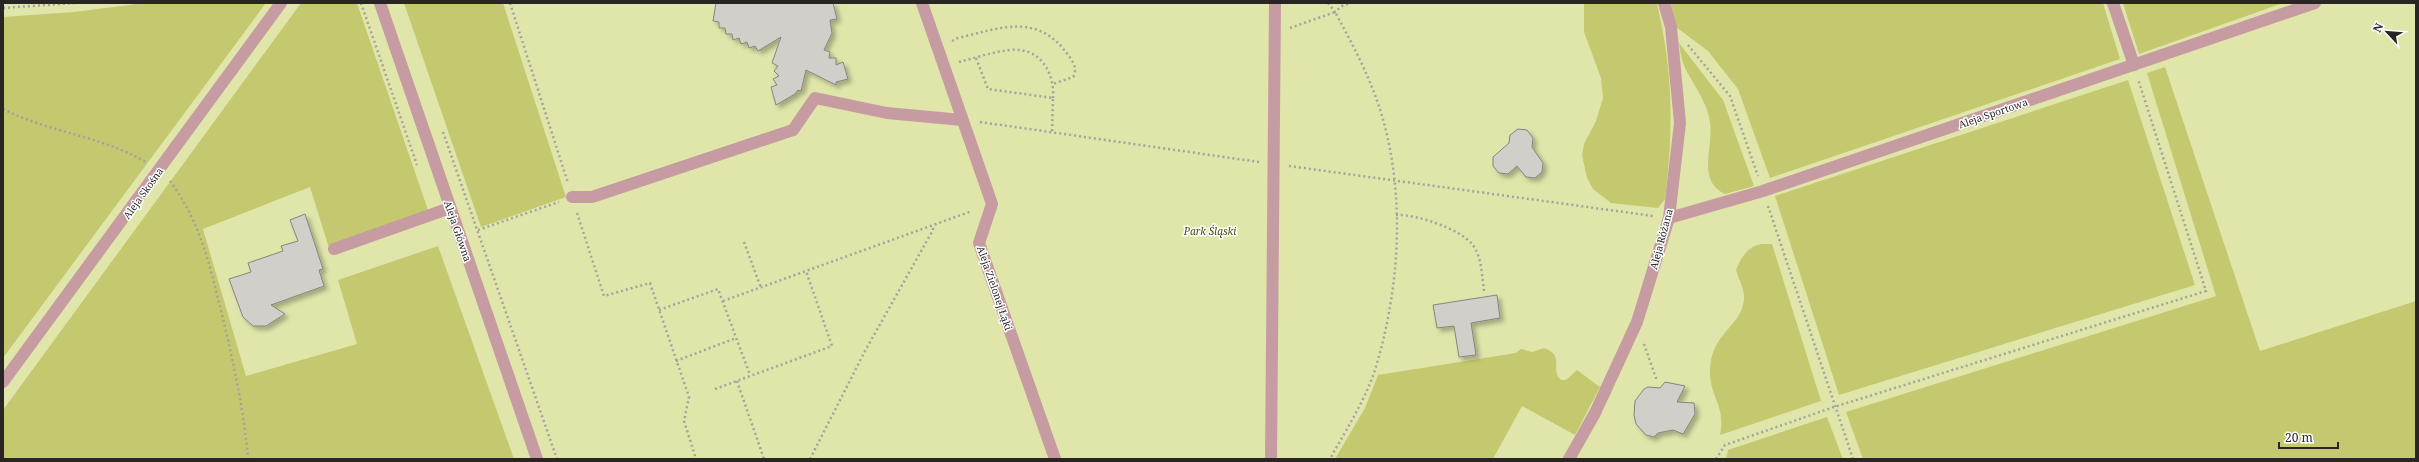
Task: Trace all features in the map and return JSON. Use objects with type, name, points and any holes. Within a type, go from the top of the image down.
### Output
[{"type":"street","name":"Aleja Skośna","points":[[3,382],[160,170],[281,3]]},
{"type":"street","name":"Aleja Główna","points":[[380,3],[537,459]]},
{"type":"street","points":[[922,3],[992,204]]},
{"type":"street","points":[[1271,459],[1274,3]]},
{"type":"street","name":"Aleja Różana","points":[[1569,459],[1595,413],[1637,322],[1669,218],[1680,123],[1672,27],[1664,3]]},
{"type":"street","points":[[2113,3],[2134,66]]},
{"type":"street","name":"Aleja Sportowa","points":[[1669,218],[1763,191],[2134,66],[2315,3]]},
{"type":"street","points":[[572,197],[592,197],[793,130],[814,98],[887,113],[962,120]]},
{"type":"street","name":"Aleja Zielonej Łąki","points":[[992,204],[979,243],[1055,459]]},
{"type":"street","points":[[334,248],[450,208]]},
{"type":"path","points":[[3,8],[75,3]]},
{"type":"path","points":[[510,3],[604,296],[650,284],[688,397],[684,421],[696,459]]},
{"type":"path","points":[[1328,3],[1335,12],[1353,44],[1371,83],[1386,131],[1395,180],[1396,215],[1396,242],[1389,314],[1374,370],[1360,407],[1330,459]]},
{"type":"path","points":[[1274,33],[1335,12],[1342,6],[1350,3]]},
{"type":"path","points":[[951,47],[954,39],[1006,26],[1032,28],[1056,40],[1074,64],[1075,70],[1073,78],[1053,84]]},
{"type":"path","points":[[1672,27],[1701,58],[1730,96],[1834,407],[1853,459]]},
{"type":"path","points":[[954,57],[956,62],[1010,50],[1026,51],[1044,63],[1053,84],[1052,134]]},
{"type":"path","points":[[976,58],[988,89],[1053,98]]},
{"type":"path","points":[[1716,459],[1725,445],[1834,407],[2206,291],[2134,66]]},
{"type":"path","points":[[3,109],[30,121],[105,142],[128,152],[160,170],[171,182],[184,202],[202,240],[236,376],[248,459]]},
{"type":"path","points":[[962,120],[1052,134],[1669,218]]},
{"type":"path","points":[[465,195],[557,459]]},
{"type":"path","points":[[478,230],[572,197]]},
{"type":"path","points":[[723,301],[992,204]]},
{"type":"path","points":[[1396,215],[1406,214],[1428,220],[1465,237],[1473,244],[1478,254],[1484,291]]},
{"type":"path","points":[[810,459],[864,351],[933,230],[933,226]]},
{"type":"path","points":[[744,242],[761,288]]},
{"type":"path","points":[[715,389],[832,346],[806,271]]},
{"type":"path","points":[[659,310],[718,288],[750,376]]},
{"type":"path","points":[[1637,322],[1657,381]]},
{"type":"path","points":[[676,361],[736,338]]},
{"type":"path","points":[[737,381],[764,459]]},
{"type":"green space","name":"Park Śląski","points":[[3,3],[2416,3],[2416,459],[3,459]]},
{"type":"green space","points":[[146,3],[266,3],[3,358],[3,17],[74,12]]},
{"type":"green space","points":[[301,3],[357,3],[429,213],[329,248],[310,187],[203,229],[246,376],[357,344],[338,280],[438,246],[514,459],[3,459],[3,410]]},
{"type":"green space","points":[[404,3],[503,3],[566,197],[481,227]]},
{"type":"green space","points":[[1584,3],[1657,3],[1669,77],[1671,124],[1665,199],[1658,208],[1611,203],[1593,189],[1587,178],[1582,155],[1584,144],[1596,121],[1603,98],[1601,78],[1584,32]]},
{"type":"green space","points":[[1670,3],[2103,3],[2120,59],[1770,178],[1738,89],[1708,51],[1676,27]]},
{"type":"green space","points":[[2123,3],[2283,3],[2139,54]]},
{"type":"green space","points":[[1679,43],[1723,100],[1754,186],[1725,194],[1716,188],[1711,180],[1708,162],[1711,132],[1710,122],[1703,101],[1681,57]]},
{"type":"green space","points":[[2165,67],[2260,351],[2416,301],[2416,459],[1863,459],[1846,412],[2216,296],[2147,73]]},
{"type":"green space","points":[[2128,80],[2195,285],[1839,395],[1775,196]]},
{"type":"green space","points":[[1761,244],[1772,244],[1821,401],[1720,435],[1721,416],[1710,379],[1712,357],[1715,347],[1720,339],[1738,317],[1742,309],[1744,292],[1736,270],[1740,261],[1748,250]]},
{"type":"green space","points":[[1544,348],[1551,351],[1554,355],[1556,359],[1556,371],[1561,380],[1566,380],[1577,370],[1600,387],[1575,435],[1522,406],[1493,459],[1335,459],[1365,408],[1378,375],[1516,353],[1521,349],[1532,352]]},
{"type":"green space","points":[[1827,417],[1843,459],[1726,459],[1728,450]]},
{"type":"building","points":[[716,3],[833,3],[837,19],[830,20],[832,33],[824,50],[830,52],[829,58],[836,58],[836,65],[843,62],[848,79],[836,82],[836,85],[806,70],[801,91],[798,90],[795,94],[776,105],[771,87],[777,85],[773,79],[779,76],[774,71],[778,66],[772,63],[781,37],[758,51],[755,46],[749,48],[747,42],[741,44],[739,38],[733,40],[732,34],[726,34],[725,28],[719,28],[719,22],[713,21]]},
{"type":"building","points":[[1518,129],[1527,130],[1533,138],[1532,147],[1543,163],[1542,172],[1535,178],[1526,177],[1517,166],[1508,174],[1499,173],[1493,166],[1493,157],[1509,143],[1510,135]]},
{"type":"building","points":[[305,214],[323,269],[319,270],[324,286],[271,305],[285,314],[266,326],[253,326],[243,317],[229,279],[251,272],[248,263],[283,251],[281,246],[298,241],[290,220]]},
{"type":"building","points":[[1497,295],[1500,318],[1471,323],[1476,355],[1459,357],[1454,326],[1437,328],[1433,305]]},
{"type":"building","points":[[1665,382],[1685,386],[1677,402],[1694,403],[1695,414],[1683,434],[1673,430],[1658,433],[1654,437],[1646,435],[1636,424],[1634,415],[1635,401],[1644,389],[1648,387],[1660,388]]}]
